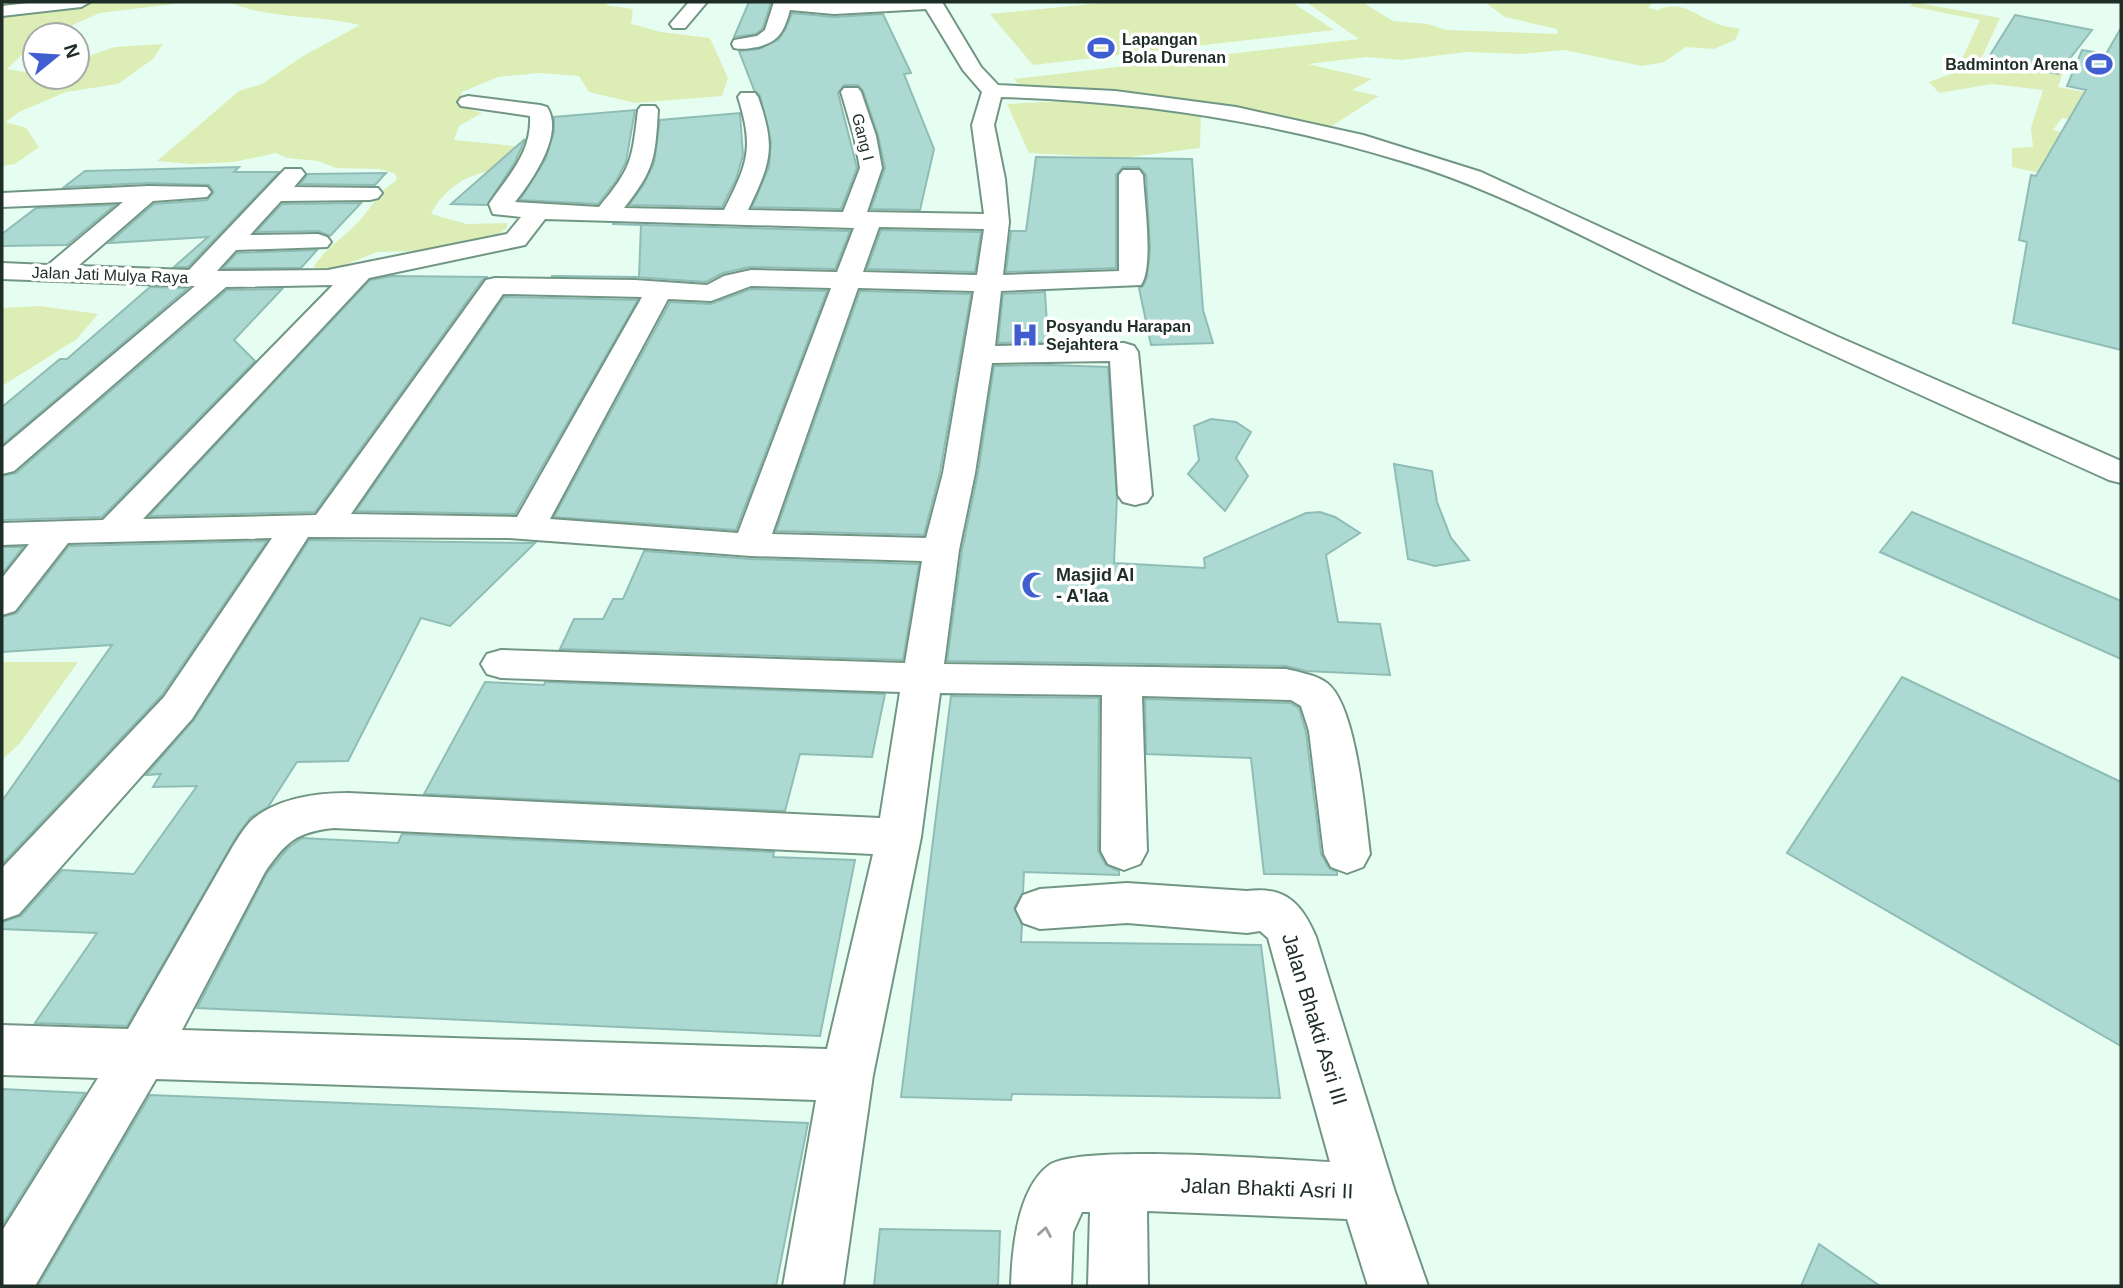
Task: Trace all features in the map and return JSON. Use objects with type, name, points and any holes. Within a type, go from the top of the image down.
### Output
[{"type":"street","points":[[2,11],[81,2]]},
{"type":"street","points":[[679,23],[698,2]]},
{"type":"street","points":[[741,44],[770,38],[776,31],[784,2],[832,7],[933,2],[973,70],[992,91],[1133,97],[1196,106],[1314,130],[1423,159],[1473,177],[1826,342],[2121,473]]},
{"type":"street","points":[[813,1286],[847,1075],[899,837],[941,550],[959,473],[978,355],[997,222],[993,179],[983,125],[992,91]]},
{"type":"street","name":"Gang I","points":[[751,545],[848,279],[861,221],[871,168],[851,92]]},
{"type":"street","points":[[732,218],[752,175],[758,154],[759,131],[748,97]]},
{"type":"street","points":[[468,102],[540,110],[539,135],[534,156],[522,180],[500,208],[537,213],[605,215],[997,222]]},
{"type":"street","points":[[605,215],[630,185],[644,158],[648,110]]},
{"type":"street","points":[[2,464],[208,279],[227,243],[293,174]]},
{"type":"street","points":[[495,286],[711,293],[733,282],[751,278],[988,282],[1132,279],[1134,254],[1131,175]]},
{"type":"street","points":[[2,216],[13,199],[199,192]]},
{"type":"street","points":[[53,274],[148,193]]},
{"type":"street","points":[[274,194],[370,193]]},
{"type":"street","points":[[2,900],[178,708],[495,286],[516,240],[537,213]]},
{"type":"street","name":"Jalan Jati Mulya Raya","points":[[2,271],[286,280],[359,273],[516,240]]},
{"type":"street","points":[[227,243],[318,242]]},
{"type":"street","points":[[113,531],[359,273]]},
{"type":"street","points":[[527,528],[659,291]]},
{"type":"street","points":[[978,355],[1124,352],[1135,495]]},
{"type":"street","points":[[2,534],[365,525],[527,528],[751,545],[941,550]]},
{"type":"street","points":[[2,602],[58,533]]},
{"type":"street","points":[[501,664],[922,678],[1286,684],[1303,687],[1318,698],[1329,730],[1347,853]]},
{"type":"street","points":[[1122,681],[1124,851]]},
{"type":"street","points":[[2,1285],[141,1056],[249,859],[268,833],[293,818],[324,810],[376,811],[899,837]]},
{"type":"street","name":"Jalan Bhakti Asri III","points":[[1040,909],[1127,903],[1247,912],[1262,910],[1275,914],[1287,925],[1301,963],[1367,1192]]},
{"type":"street","points":[[2,1050],[847,1075]]},
{"type":"street","points":[[1041,1286],[1044,1228],[1054,1201],[1094,1184],[1118,1286]]},
{"type":"street","name":"Jalan Bhakti Asri II","points":[[1094,1184],[1367,1192],[1398,1286]]},
{"type":"green space","points":[[2,2],[191,2],[100,13],[81,21],[21,21],[21,56],[7,69],[21,71],[21,91],[72,91],[19,112],[6,122],[26,128],[39,147],[15,164],[2,166]]},
{"type":"green space","points":[[229,2],[609,2],[606,5],[633,9],[631,24],[661,32],[710,38],[728,78],[722,96],[635,103],[589,92],[579,76],[539,73],[498,77],[462,92],[457,105],[482,113],[459,126],[454,140],[544,149],[571,155],[536,192],[515,173],[490,171],[466,179],[455,186],[445,194],[431,214],[467,224],[507,223],[507,228],[495,237],[425,251],[377,252],[337,268],[317,271],[314,266],[319,259],[362,218],[385,189],[396,181],[394,173],[379,169],[336,168],[318,161],[287,158],[276,153],[234,162],[192,164],[157,161],[239,91],[262,84],[303,56],[360,25],[261,12]]},
{"type":"green space","name":"Lapangan Bola Durenan","points":[[1111,2],[1292,2],[1334,30],[1033,65],[990,14]]},
{"type":"green space","points":[[1306,2],[1362,2],[1393,21],[1428,24],[1447,30],[1558,34],[1557,29],[1505,17],[1486,3],[1438,2],[1653,2],[1648,8],[1658,10],[1679,7],[1718,24],[1740,29],[1735,40],[1714,49],[1686,47],[1664,62],[1642,66],[1564,50],[1521,54],[1466,52],[1401,60],[1367,57],[1308,64],[1372,79],[1352,90],[1379,96],[1330,127],[1157,95],[1092,88],[1020,87],[1014,79],[1359,39]]},
{"type":"green space","points":[[1914,2],[2000,18],[1980,61],[2023,69],[2028,61],[2064,69],[2058,87],[2121,99],[2121,130],[2062,118],[2053,130],[2121,146],[2121,190],[2012,167],[2012,148],[2033,147],[2031,128],[2043,90],[1992,84],[1939,93],[1929,82],[1956,72],[1980,20],[1910,6]]},
{"type":"green space","points":[[163,44],[153,59],[118,84],[91,88],[91,55],[115,47]]},
{"type":"green space","points":[[1079,100],[1145,104],[1201,115],[1200,148],[1121,158],[1029,153],[1007,104]]},
{"type":"green space","points":[[40,306],[98,314],[77,339],[2,386],[2,308]]},
{"type":"green space","points":[[2,662],[78,662],[20,743],[2,760]]},
{"type":"building","points":[[749,2],[771,2],[763,28],[756,34],[734,37]]},
{"type":"building","points":[[792,13],[834,17],[883,14],[911,73],[904,74],[934,149],[920,210],[871,209],[885,168],[878,135],[863,91],[858,85],[844,85],[838,93],[857,168],[841,209],[752,207],[769,167],[771,142],[760,96],[754,90],[739,51],[759,49],[778,40]]},
{"type":"building","points":[[2015,15],[2092,30],[2058,74],[1987,60]]},
{"type":"building","points":[[2121,28],[2121,350],[2013,323],[2027,242],[2019,240],[2031,175],[2036,176],[2086,90],[2067,86],[2082,50],[2106,54]]},
{"type":"building","points":[[635,110],[626,162],[616,181],[598,204],[520,200],[546,158],[554,131],[554,117]]},
{"type":"building","points":[[740,113],[743,155],[736,179],[722,207],[629,205],[644,184],[654,163],[660,120]]},
{"type":"building","points":[[525,139],[515,162],[487,205],[451,204]]},
{"type":"building","points":[[1036,157],[1192,159],[1203,310],[1213,343],[1151,345],[1139,288],[1147,277],[1150,249],[1146,175],[1139,167],[1123,167],[1116,175],[1116,268],[1006,272],[1011,231],[1026,231]]},
{"type":"building","points":[[239,167],[234,172],[279,172],[188,267],[174,267],[208,237],[109,243],[154,204],[207,200],[214,192],[209,185],[148,183],[64,187],[85,171]]},
{"type":"building","points":[[386,173],[375,185],[300,184],[308,174]]},
{"type":"building","points":[[361,203],[330,236],[318,231],[256,232],[282,204]]},
{"type":"building","points":[[115,205],[67,245],[2,246],[2,234],[36,208]]},
{"type":"building","points":[[612,224],[850,231],[835,269],[750,267],[723,273],[706,282],[635,277],[551,276],[639,277],[641,225]]},
{"type":"building","points":[[881,230],[981,232],[975,272],[867,269]]},
{"type":"building","points":[[317,250],[301,268],[223,268],[237,253]]},
{"type":"building","points":[[392,276],[488,277],[484,278],[315,512],[149,516],[370,280]]},
{"type":"building","points":[[150,287],[188,288],[2,445],[2,407],[60,359],[67,359]]},
{"type":"building","points":[[282,289],[234,340],[255,361],[102,517],[2,520],[2,476],[16,473],[227,290]]},
{"type":"building","points":[[751,289],[827,291],[736,530],[554,517],[670,302],[711,304]]},
{"type":"building","points":[[860,291],[971,294],[940,472],[924,535],[776,531]]},
{"type":"building","points":[[1045,292],[1048,342],[998,343],[1003,294]]},
{"type":"building","points":[[504,297],[638,300],[515,514],[356,511]]},
{"type":"building","points":[[994,366],[1108,367],[1117,497],[1114,563],[1205,568],[1204,558],[1306,513],[1320,512],[1335,517],[1360,533],[1326,555],[1338,622],[1380,624],[1390,675],[1306,671],[1286,666],[947,661],[962,550],[978,473]]},
{"type":"building","points":[[1211,419],[1236,422],[1251,432],[1236,458],[1248,476],[1225,511],[1188,474],[1199,460],[1194,426]]},
{"type":"building","points":[[1394,464],[1432,471],[1437,502],[1451,538],[1469,560],[1435,566],[1408,559]]},
{"type":"building","points":[[1912,512],[2121,601],[2121,659],[1880,552]]},
{"type":"building","points":[[309,540],[535,543],[450,626],[421,618],[348,761],[297,762],[268,807],[251,817],[238,834],[127,1026],[35,1023],[97,933],[2,929],[2,922],[21,916],[62,870],[134,874],[197,786],[153,787],[161,774],[146,775],[194,720]]},
{"type":"building","points":[[267,541],[162,695],[2,864],[2,801],[112,645],[2,652],[2,617],[17,613],[69,546]]},
{"type":"building","points":[[2,547],[23,547],[2,574]]},
{"type":"building","points":[[644,551],[751,559],[919,564],[903,660],[560,649],[574,619],[603,619],[613,599],[623,599]]},
{"type":"building","points":[[1902,677],[2121,782],[2121,1046],[1787,853]]},
{"type":"building","points":[[485,682],[885,694],[872,757],[800,754],[785,811],[424,794]]},
{"type":"building","points":[[951,696],[1099,698],[1098,851],[1106,865],[1119,871],[1119,875],[1024,872],[1023,892],[1014,908],[1022,925],[1021,942],[1261,945],[1280,1098],[1012,1094],[1011,1100],[901,1097]]},
{"type":"building","points":[[1145,699],[1290,703],[1299,708],[1306,732],[1321,854],[1329,868],[1337,872],[1337,875],[1264,874],[1251,758],[1146,754]]},
{"type":"building","points":[[402,834],[774,852],[773,857],[855,860],[820,1036],[197,1008],[267,873],[288,848],[302,838],[398,843]]},
{"type":"building","points":[[2,1089],[85,1093],[2,1226]]},
{"type":"building","points":[[150,1095],[808,1123],[776,1286],[38,1286]]},
{"type":"building","points":[[880,1229],[1000,1231],[998,1286],[874,1286]]},
{"type":"building","points":[[1819,1244],[1880,1286],[1801,1286]]},
{"type":"place","name":"Lapangan Bola Durenan","points":[[1101,48]]},
{"type":"place","name":"Badminton Arena","points":[[2099,64]]},
{"type":"place","name":"Posyandu Harapan Sejahtera","points":[[1025,335]]},
{"type":"place","name":"Masjid Al - A'laa","points":[[1035,585]]}]
